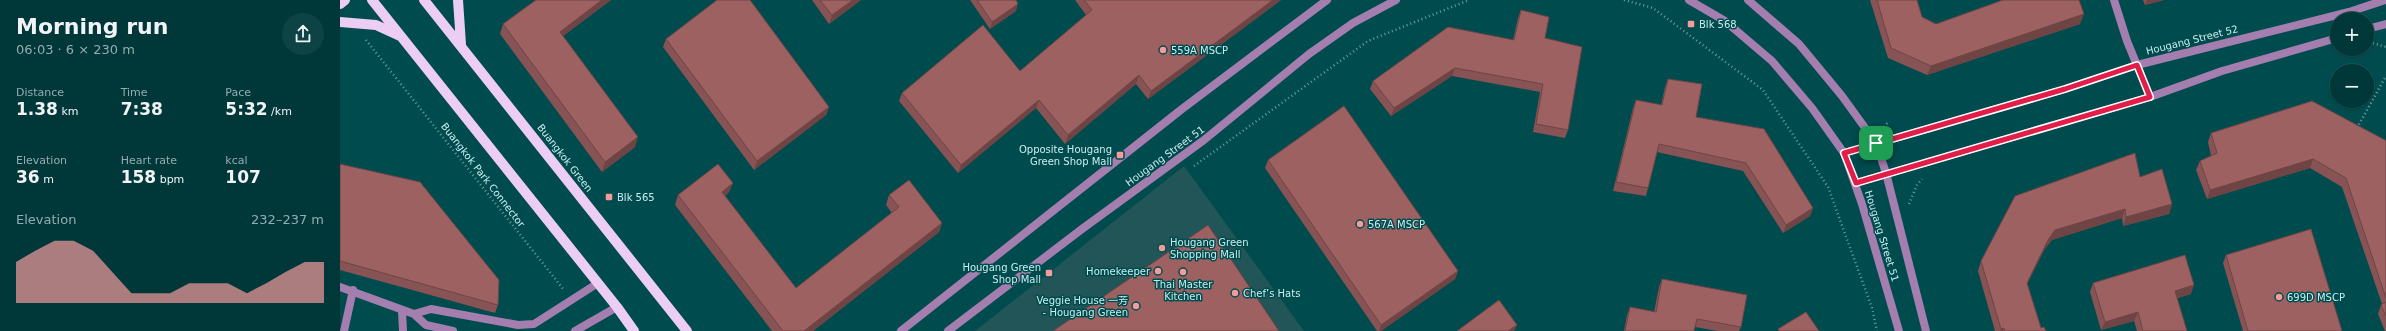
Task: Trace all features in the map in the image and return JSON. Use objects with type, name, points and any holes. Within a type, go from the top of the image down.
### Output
[{"type":"main road","points":[[340,4],[345,0]]},
{"type":"main road","points":[[372,0],[617,307],[634,331]]},
{"type":"main road","name":"Buangkok Green","points":[[424,0],[461,44],[687,331]]},
{"type":"main road","points":[[458,0],[461,44]]},
{"type":"main road","points":[[340,22],[376,26],[402,37]]},
{"type":"street","points":[[901,331],[1182,109],[1327,0]]},
{"type":"street","name":"Hougang Street 51","points":[[948,331],[1082,229],[1204,140],[1309,54],[1353,23],[1396,0]]},
{"type":"street","name":"Hougang Street 51","points":[[1689,0],[1726,21],[1772,61],[1812,108],[1844,153],[1856,183],[1899,331]]},
{"type":"street","name":"Hougang Street 51","points":[[1748,0],[1799,44],[1842,96],[1876,143],[1886,173],[1926,331]]},
{"type":"street","points":[[2114,0],[2150,97]]},
{"type":"street","name":"Hougang Street 52","points":[[1844,153],[2065,89],[2137,65],[2349,12],[2385,0]]},
{"type":"street","points":[[2374,27],[2386,24]]},
{"type":"street","points":[[1856,183],[2150,97],[2222,71],[2330,40]]},
{"type":"street","points":[[414,314],[431,309],[518,324],[534,324],[598,283]]},
{"type":"street","points":[[340,287],[353,290],[402,311],[414,314],[426,325],[453,331]]},
{"type":"street","points":[[344,331],[353,290]]},
{"type":"street","points":[[575,331],[617,307]]},
{"type":"street","points":[[402,311],[403,331]]},
{"type":"path","points":[[1190,169],[1213,155],[1368,41],[1469,0]]},
{"type":"path","points":[[1624,0],[1653,8],[1763,90],[1828,186],[1872,308],[1877,331]]},
{"type":"path","name":"Buangkok Park Connector","points":[[362,36],[572,300]]},
{"type":"path","points":[[2374,44],[2386,47]]},
{"type":"path","points":[[2354,134],[2386,76]]},
{"type":"path","points":[[1909,207],[1917,185],[1925,176]]},
{"type":"shaded area","name":"Hougang Green Shopping Mall","points":[[1184,166],[1304,331],[975,331]]},
{"type":"building","points":[[536,0],[602,0],[560,32],[638,137],[605,162],[503,24]]},
{"type":"building","points":[[717,0],[750,0],[829,107],[757,161],[666,39]]},
{"type":"building","points":[[820,0],[853,0],[832,15]]},
{"type":"building","points":[[977,0],[1016,0],[1018,4],[992,22]]},
{"type":"building","points":[[1084,0],[1273,0],[1151,91],[1139,75],[1068,135],[1039,100],[961,165],[902,93],[983,25],[1020,71],[1092,10]]},
{"type":"building","points":[[1877,0],[1917,0],[1922,17],[1936,24],[2003,0],[2079,0],[2084,14],[1931,66],[1891,48]]},
{"type":"building","points":[[1521,10],[1549,17],[1545,38],[1582,47],[1568,130],[1536,124],[1543,84],[1455,68],[1394,108],[1373,81],[1448,27],[1514,40]]},
{"type":"building","points":[[1668,79],[1702,84],[1696,117],[1764,129],[1813,208],[1786,225],[1746,163],[1659,144],[1648,188],[1616,182],[1636,100],[1662,105]]},
{"type":"building","points":[[2312,101],[2386,141],[2386,298],[2346,178],[2313,159],[2210,190],[2200,161],[2217,153],[2211,133]]},
{"type":"building","name":"567A MSCP","points":[[1344,106],[1458,271],[1381,325],[1268,160]]},
{"type":"building","points":[[2135,153],[2140,177],[2162,169],[2172,204],[2126,217],[2125,209],[2055,230],[2048,240],[2027,283],[2041,328],[2044,327],[2046,331],[2005,331],[2004,328],[2001,329],[1981,261],[2015,196]]},
{"type":"building","points":[[340,164],[420,182],[499,280],[498,305],[340,261]]},
{"type":"building","points":[[718,164],[733,183],[722,192],[796,288],[899,207],[889,195],[909,180],[942,223],[804,331],[783,331],[678,195]]},
{"type":"building","points":[[1208,225],[1279,331],[1053,331]]},
{"type":"building","name":"699D MSCP","points":[[2311,229],[2342,331],[2248,331],[2226,255]]},
{"type":"building","points":[[2185,255],[2194,285],[2175,291],[2187,331],[2143,331],[2138,312],[2105,322],[2093,283]]},
{"type":"building","points":[[1662,279],[1747,295],[1741,327],[1697,319],[1694,331],[1625,331],[1630,307],[1656,312]]},
{"type":"building","points":[[1499,300],[1517,325],[1508,331],[1457,331]]},
{"type":"building","points":[[2386,302],[2386,316],[2381,305]]},
{"type":"building","points":[[1806,312],[1819,331],[1779,331],[1778,329]]},
{"type":"place","name":"Blk 568","points":[[1691,24]]},
{"type":"place","name":"559A MSCP","points":[[1163,50]]},
{"type":"place","name":"Opposite Hougang Green Shop Mall","points":[[1120,155]]},
{"type":"place","name":"Blk 565","points":[[609,197]]},
{"type":"place","name":"567A MSCP","points":[[1360,224]]},
{"type":"place","name":"Hougang Green Shopping Mall","points":[[1162,248]]},
{"type":"place","name":"Homekeeper","points":[[1158,271]]},
{"type":"place","name":"Thai Master Kitchen","points":[[1183,272]]},
{"type":"place","name":"Hougang Green Shop Mall","points":[[1049,273]]},
{"type":"place","name":"Chef’s Hats","points":[[1235,293]]},
{"type":"place","name":"699D MSCP","points":[[2279,297]]},
{"type":"place","name":"Veggie House 一芳 - Hougang Green","points":[[1136,306]]},
{"type":"route","points":[[2137,65],[2150,97],[1856,183],[1844,153],[1876,143],[2065,89],[2137,65]]}]
